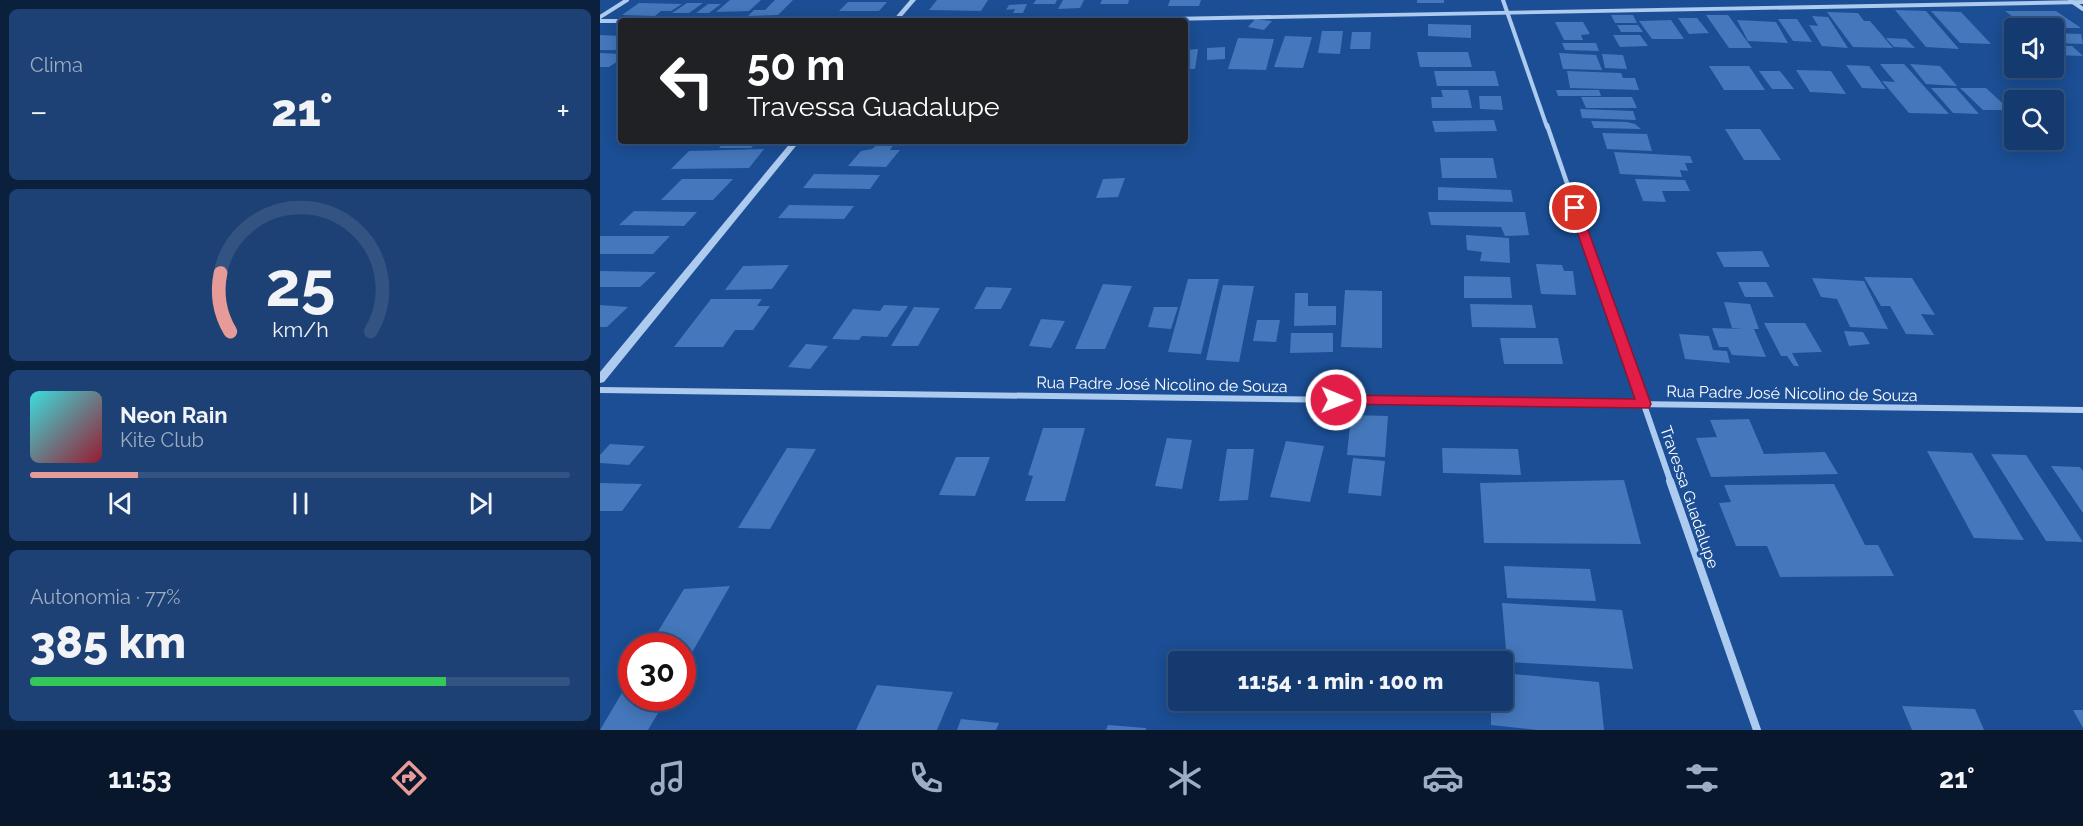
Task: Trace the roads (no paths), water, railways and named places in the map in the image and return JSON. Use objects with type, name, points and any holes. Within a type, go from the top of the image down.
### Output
[{"type":"street","points":[[600,19],[627,0]]},
{"type":"street","points":[[897,18],[912,0]]},
{"type":"street","name":"Travessa Guadalupe","points":[[1503,0],[1757,730]]},
{"type":"street","points":[[2072,1],[2083,9]]},
{"type":"street","points":[[1188,18],[2083,2]]},
{"type":"street","points":[[600,19],[618,21]]},
{"type":"street","points":[[600,379],[794,144]]},
{"type":"street","name":"Rua Padre José Nicolino de Souza","points":[[600,390],[2083,410]]}]
